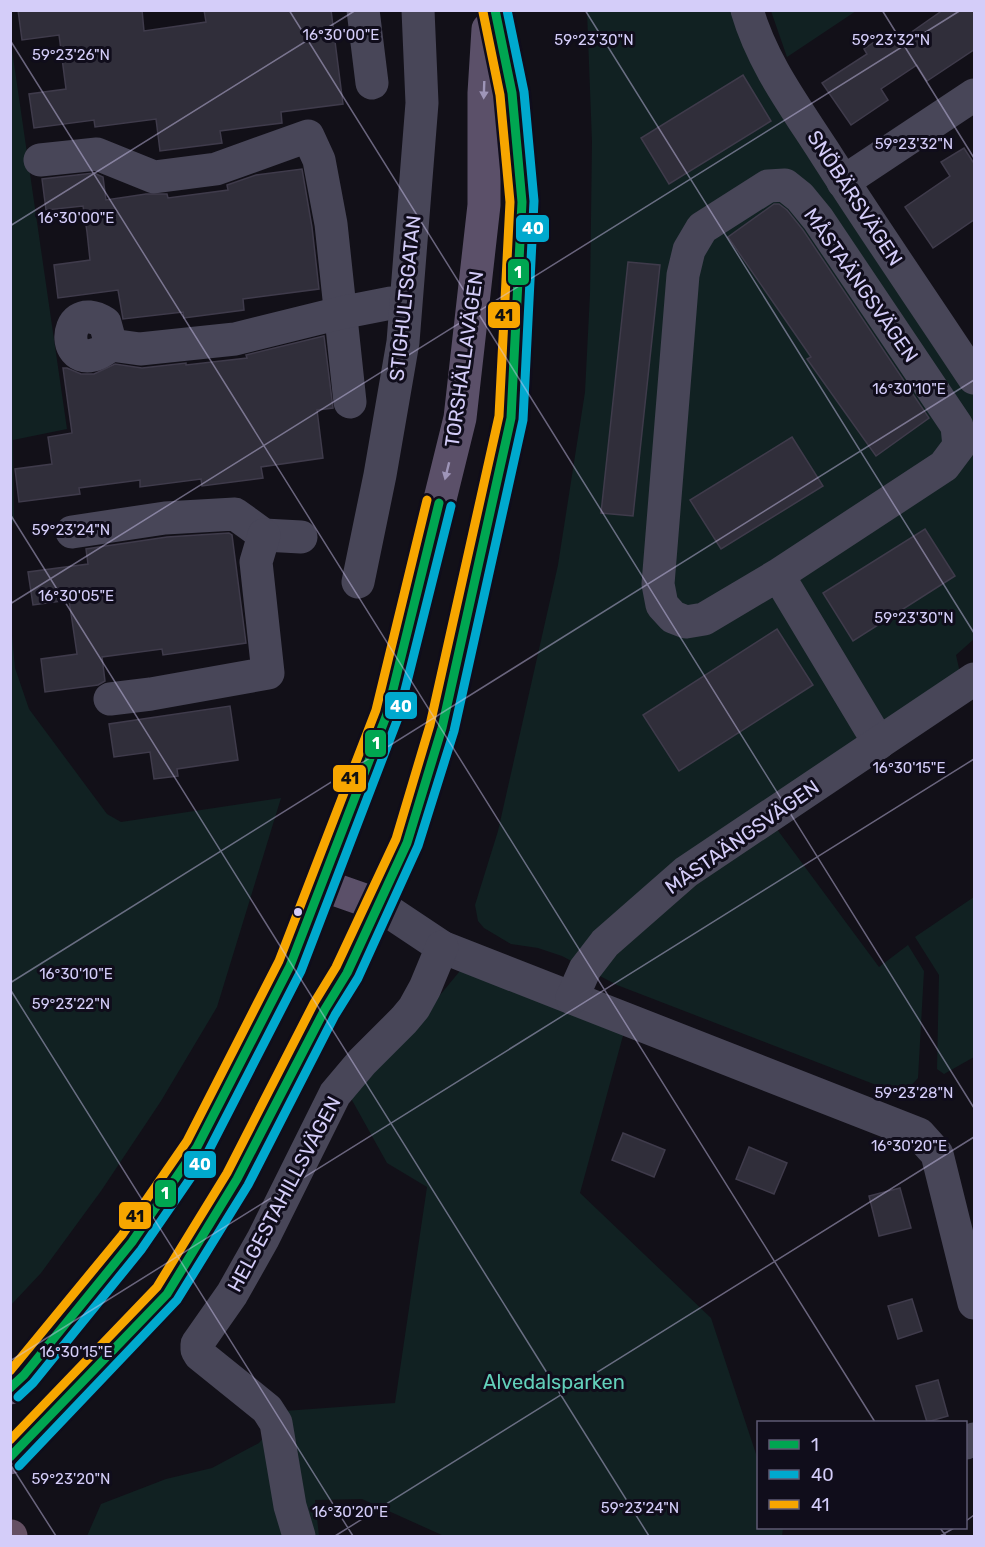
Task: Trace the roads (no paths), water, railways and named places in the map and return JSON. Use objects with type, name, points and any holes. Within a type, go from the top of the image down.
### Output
[{"type":"main road","name":"TORSHÄLLAVÄGEN","points":[[10,1388],[24,1375],[132,1242],[197,1147],[290,966],[387,714],[460,418],[484,205],[484,93],[489,10]]},
{"type":"main road","points":[[10,1458],[167,1294],[237,1179],[325,1009],[347,973],[407,843],[442,728],[511,418],[522,202],[512,93],[495,10]]},
{"type":"main road","points":[[322,885],[379,905]]},
{"type":"street","points":[[363,10],[372,84]]},
{"type":"street","name":"STIGHULTSGATAN","points":[[358,582],[380,475],[403,342],[422,103],[418,10]]},
{"type":"street","name":"SNÖBÄRSVÄGEN","points":[[747,10],[775,75],[843,182],[975,378]]},
{"type":"street","points":[[843,182],[975,95]]},
{"type":"street","points":[[40,160],[97,154],[154,177],[216,169],[308,136],[319,160],[331,224],[350,402]]},
{"type":"street","name":"MÅSTAÄNGSVÄGEN","points":[[785,185],[800,197],[818,219],[957,426],[959,446],[944,466],[778,575],[704,619],[686,622],[673,617],[662,605],[658,584],[683,275],[688,250],[702,228],[768,186],[785,185]]},
{"type":"street","points":[[111,345],[140,349],[235,339],[391,303]]},
{"type":"street","points":[[72,532],[165,518],[236,514],[264,535],[301,537]]},
{"type":"street","points":[[110,699],[268,673],[256,562],[264,535]]},
{"type":"street","points":[[778,575],[879,743]]},
{"type":"street","name":"MÅSTAÄNGSVÄGEN","points":[[572,998],[585,969],[605,943],[686,872],[975,679]]},
{"type":"street","points":[[379,905],[442,947],[919,1134],[937,1154],[975,1303]]},
{"type":"street","name":"HELGESTAHILLSVÄGEN","points":[[298,1536],[290,1506],[276,1423],[267,1409],[200,1355],[197,1344],[232,1294],[263,1239],[335,1094],[414,1008],[442,947]]},
{"type":"park label","name":"Alvedalsparken","points":[[554,1382]]}]
